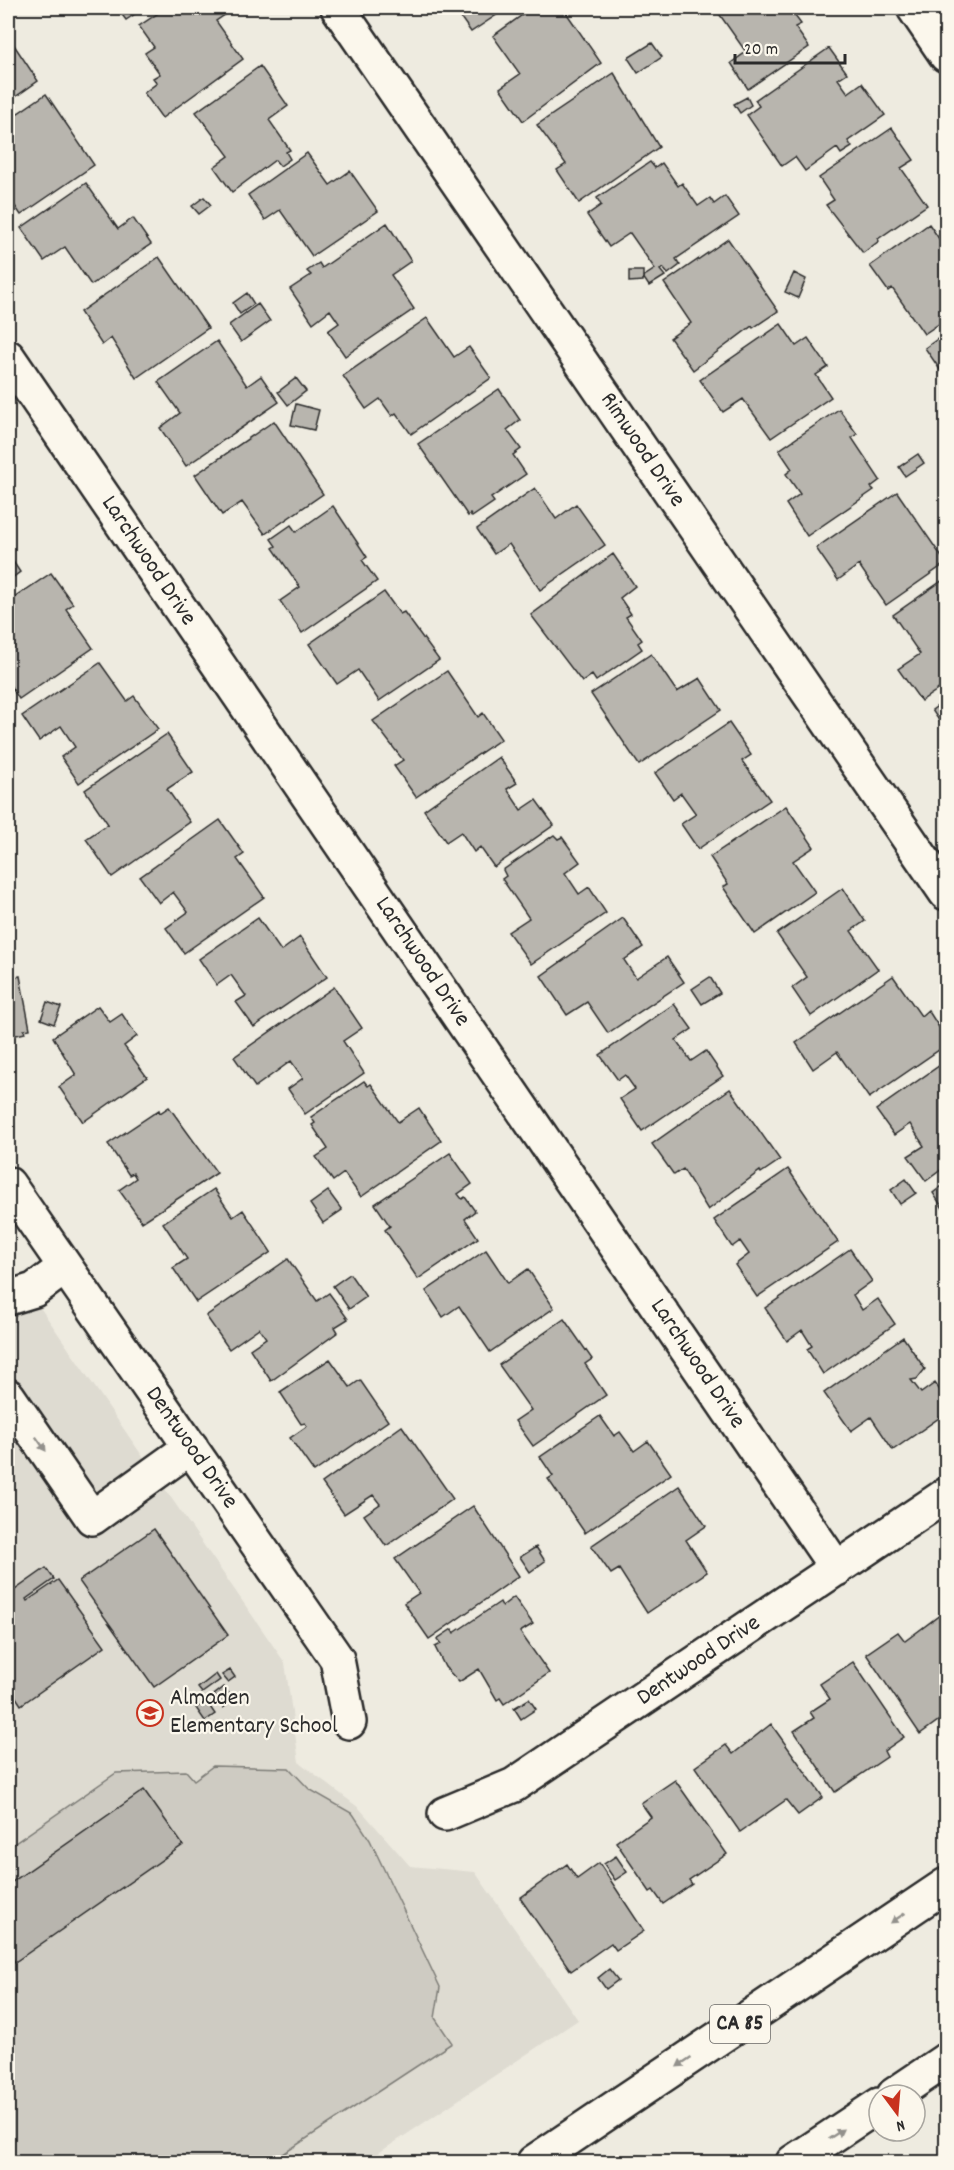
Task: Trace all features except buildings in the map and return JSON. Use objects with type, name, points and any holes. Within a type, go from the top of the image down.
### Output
[{"type":"main road","name":"Rimwood Drive","points":[[338,8],[946,893]]},
{"type":"main road","points":[[914,8],[946,55]]},
{"type":"main road","name":"Larchwood Drive","points":[[8,357],[837,1569]]},
{"type":"main road","name":"Dentwood Drive","points":[[8,1184],[337,1659],[349,1722]]},
{"type":"main road","points":[[8,1298],[34,1290],[65,1267]]},
{"type":"main road","points":[[8,1396],[92,1518],[191,1447]]},
{"type":"main road","name":"Dentwood Drive","points":[[445,1814],[514,1785],[946,1495]]},
{"type":"main road","name":"CA 85","points":[[534,2163],[946,1885]]},
{"type":"main road","points":[[912,2083],[946,2060]]},
{"type":"main road","points":[[793,2163],[867,2113]]},
{"type":"shaded area","name":"Almaden Elementary School","points":[[8,1261],[285,1663],[299,1762],[359,1808],[410,1866],[475,1872],[578,2020],[365,2162],[8,2162]]},
{"type":"shaded area","points":[[213,1766],[289,1768],[309,1789],[353,1814],[370,1840],[440,1987],[435,2018],[452,2043],[271,2162],[8,2162],[8,1848],[116,1773],[186,1771],[194,1780]]},
{"type":"place","name":"Almaden Elementary School","points":[[150,1713]]}]
